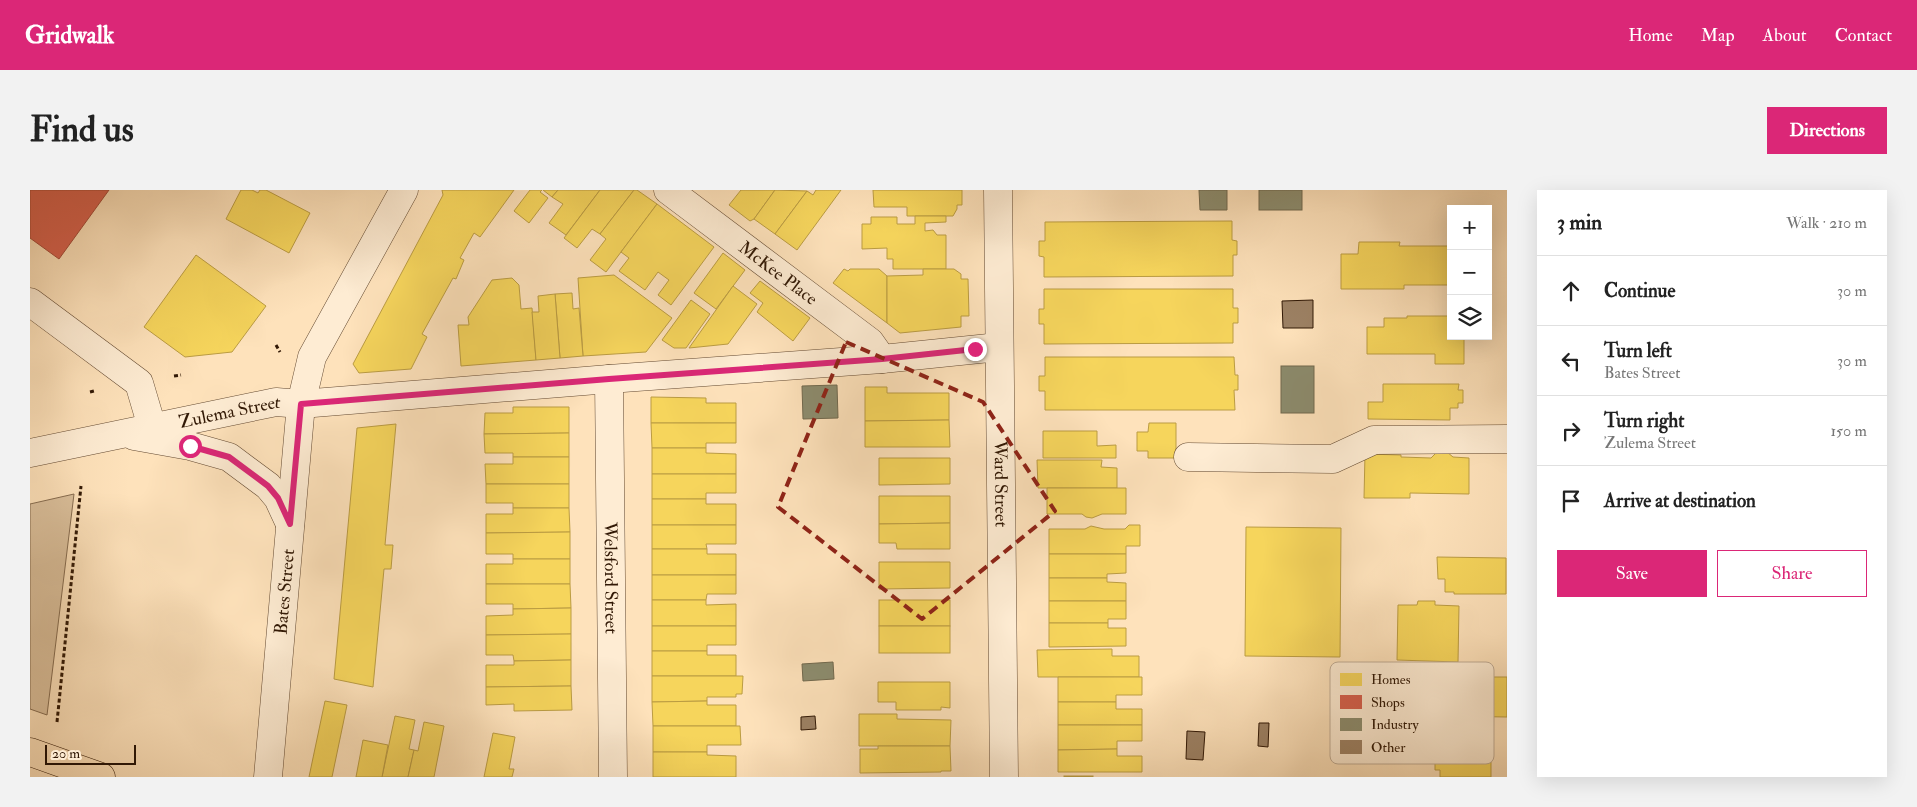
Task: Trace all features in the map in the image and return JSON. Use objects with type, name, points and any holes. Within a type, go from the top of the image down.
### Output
[{"type":"main road","points":[[30,752],[100,777]]},
{"type":"street","name":"Bates Street","points":[[268,777],[301,404],[312,357],[404,190]]},
{"type":"street","name":"McKee Place","points":[[668,190],[870,342],[882,359]]},
{"type":"street","name":"Ward Street","points":[[998,190],[1004,777]]},
{"type":"street","points":[[30,302],[139,383],[152,427]]},
{"type":"street","name":"Zulema Street","points":[[30,453],[276,402],[301,404],[882,359],[999,348]]},
{"type":"street","name":"Welsford Street","points":[[609,379],[613,777]]},
{"type":"street","points":[[120,434],[190,446],[229,457],[268,486],[278,498],[290,524]]},
{"type":"street","points":[[1188,457],[1333,459],[1374,440],[1507,439]]},
{"type":"path","points":[[276,344],[280,352]]},
{"type":"path","points":[[174,376],[181,375]]},
{"type":"path","points":[[57,722],[81,486]]},
{"type":"highlighted area","points":[[846,342],[983,402],[1055,511],[922,619],[778,507]]},
{"type":"shaded area","points":[[74,494],[47,715],[30,709],[30,504]]},
{"type":"building: Homes","points":[[241,190],[252,190],[258,193],[260,190],[266,190],[310,213],[289,253],[226,219]]},
{"type":"building: Homes","points":[[442,190],[514,190],[480,237],[474,233],[460,258],[464,260],[456,279],[453,278],[422,334],[427,337],[411,369],[359,373],[353,364],[443,195]]},
{"type":"building: Homes","points":[[530,190],[542,190],[540,192],[548,198],[529,223],[514,211]]},
{"type":"building: Homes","points":[[543,190],[558,190],[552,197]]},
{"type":"building: Homes","points":[[558,190],[600,190],[566,235],[549,223],[563,204],[552,197]]},
{"type":"building: Homes","points":[[600,190],[634,190],[600,234],[592,229],[577,248],[564,238]]},
{"type":"building: Homes","points":[[634,190],[637,190],[657,204],[606,272],[590,260],[606,239],[600,234]]},
{"type":"building: Homes","points":[[741,190],[775,190],[754,219],[750,221],[729,205]]},
{"type":"building: Homes","points":[[775,190],[807,191],[775,234],[754,219]]},
{"type":"building: Homes","points":[[816,190],[841,190],[797,250],[775,234],[807,191],[813,195]]},
{"type":"building: Homes","points":[[873,190],[962,190],[962,205],[957,205],[953,216],[907,216],[907,207],[874,207]]},
{"type":"building: Homes","points":[[657,204],[714,247],[671,305],[658,295],[669,280],[658,272],[645,290],[619,271],[629,258],[621,252]]},
{"type":"building: Homes","points":[[915,216],[946,216],[946,222],[925,223],[925,231],[933,230],[937,235],[946,235],[946,269],[893,269],[893,259],[887,259],[887,248],[862,249],[862,224],[871,224],[871,217],[897,217],[897,224],[915,224]]},
{"type":"building: Homes","points":[[1232,221],[1232,240],[1237,241],[1237,255],[1233,255],[1233,276],[1044,277],[1044,257],[1039,256],[1039,241],[1045,241],[1045,222]]},
{"type":"building: Homes","points":[[1359,242],[1400,242],[1399,246],[1447,246],[1447,285],[1404,285],[1404,289],[1341,289],[1341,254],[1358,254]]},
{"type":"building: Homes","points":[[723,253],[745,270],[716,309],[694,293]]},
{"type":"building: Homes","points":[[196,255],[266,306],[232,352],[185,357],[144,327]]},
{"type":"building: Homes","points":[[844,269],[848,271],[850,269],[879,269],[887,276],[887,323],[833,283]]},
{"type":"building: Homes","points":[[923,269],[954,269],[961,274],[961,279],[968,279],[969,316],[961,316],[961,327],[900,333],[887,323],[887,276],[923,275]]},
{"type":"building: Homes","points":[[614,275],[672,318],[646,352],[583,356],[578,278]]},
{"type":"building: Homes","points":[[512,278],[519,285],[521,309],[532,308],[536,360],[461,366],[458,325],[469,325],[468,317],[492,280]]},
{"type":"building: Homes","points":[[760,281],[810,318],[793,341],[757,312],[763,303],[750,293]]},
{"type":"building: Homes","points":[[733,286],[757,304],[728,344],[689,348]]},
{"type":"building: Homes","points":[[1044,289],[1233,289],[1233,308],[1238,308],[1238,323],[1233,323],[1233,343],[1044,344],[1044,324],[1039,324],[1039,309],[1044,309]]},
{"type":"building: Homes","points":[[572,293],[573,309],[579,308],[583,356],[560,358],[555,294]]},
{"type":"building: Homes","points":[[555,294],[560,358],[536,360],[532,312],[539,312],[538,296]]},
{"type":"building: Homes","points":[[691,300],[710,314],[686,348],[674,348],[662,340]]},
{"type":"building: Homes","points":[[1407,316],[1447,316],[1447,340],[1464,340],[1464,364],[1435,364],[1435,354],[1367,354],[1367,327],[1384,327],[1384,318],[1407,318]]},
{"type":"building: Homes","points":[[1045,357],[1234,357],[1235,375],[1238,375],[1238,390],[1234,390],[1235,410],[1045,410],[1045,391],[1039,391],[1039,376],[1045,376]]},
{"type":"building: Homes","points":[[1383,384],[1459,384],[1458,390],[1463,390],[1463,403],[1458,403],[1458,408],[1450,408],[1450,420],[1368,419],[1368,402],[1383,402]]},
{"type":"building: Homes","points":[[865,387],[887,387],[887,393],[949,393],[949,420],[865,421]]},
{"type":"building: Homes","points":[[651,397],[706,398],[706,403],[736,403],[736,423],[651,423]]},
{"type":"building: Homes","points":[[513,407],[569,407],[569,433],[484,434],[485,413],[513,413]]},
{"type":"building: Homes","points":[[949,420],[950,447],[865,447],[865,421]]},
{"type":"building: Homes","points":[[651,423],[736,423],[736,443],[706,443],[706,448],[652,448]]},
{"type":"building: Homes","points":[[1149,423],[1176,423],[1176,458],[1148,458],[1148,451],[1137,451],[1137,432],[1148,432]]},
{"type":"building: Homes","points":[[396,424],[385,545],[393,545],[391,569],[384,569],[373,687],[334,679],[357,428]]},
{"type":"building: Homes","points":[[1043,431],[1097,431],[1097,446],[1116,445],[1116,458],[1043,458]]},
{"type":"building: Homes","points":[[569,433],[569,457],[513,457],[513,453],[485,453],[484,434]]},
{"type":"building: Homes","points":[[652,448],[706,448],[706,453],[736,454],[736,474],[652,474]]},
{"type":"building: Homes","points":[[1437,452],[1447,452],[1453,457],[1469,458],[1469,494],[1410,493],[1410,498],[1364,498],[1365,454],[1431,458]]},
{"type":"building: Homes","points":[[513,457],[569,457],[569,484],[486,484],[485,464],[513,464]]},
{"type":"building: Homes","points":[[879,458],[950,458],[950,484],[879,485]]},
{"type":"building: Homes","points":[[1037,460],[1102,460],[1101,467],[1117,468],[1117,488],[1038,488]]},
{"type":"building: Homes","points":[[652,474],[736,474],[736,493],[706,493],[706,499],[652,499]]},
{"type":"building: Homes","points":[[486,484],[569,484],[569,508],[513,508],[513,503],[486,503]]},
{"type":"building: Homes","points":[[1047,488],[1126,488],[1126,514],[1102,514],[1092,518],[1082,514],[1047,514]]},
{"type":"building: Homes","points":[[879,496],[950,496],[950,523],[879,524]]},
{"type":"building: Homes","points":[[652,499],[706,499],[706,504],[736,504],[736,525],[652,525]]},
{"type":"building: Homes","points":[[513,508],[569,508],[570,532],[486,533],[486,514],[513,514]]},
{"type":"building: Homes","points":[[950,523],[950,549],[897,549],[896,543],[879,543],[879,524]]},
{"type":"building: Homes","points":[[652,525],[736,525],[736,544],[706,544],[707,549],[652,549]]},
{"type":"building: Homes","points":[[1129,525],[1140,525],[1140,546],[1126,546],[1126,554],[1049,554],[1049,529],[1085,529],[1091,526],[1104,529],[1125,529]]},
{"type":"building: Homes","points":[[1246,527],[1341,528],[1340,657],[1245,656]]},
{"type":"building: Homes","points":[[570,532],[570,559],[513,559],[513,554],[486,554],[486,533]]},
{"type":"building: Homes","points":[[652,549],[707,549],[707,554],[736,554],[736,575],[652,575]]},
{"type":"building: Homes","points":[[1049,554],[1126,554],[1126,573],[1107,574],[1107,578],[1049,578]]},
{"type":"building: Homes","points":[[1437,557],[1506,558],[1506,594],[1454,594],[1454,592],[1445,592],[1445,579],[1438,579]]},
{"type":"building: Homes","points":[[513,559],[570,559],[570,584],[486,584],[486,564],[513,564]]},
{"type":"building: Homes","points":[[879,562],[950,562],[950,588],[879,589]]},
{"type":"building: Homes","points":[[652,575],[736,575],[736,594],[707,594],[706,600],[652,600]]},
{"type":"building: Homes","points":[[1049,578],[1107,578],[1107,582],[1126,583],[1126,601],[1049,601]]},
{"type":"building: Homes","points":[[486,584],[570,584],[571,608],[513,609],[513,604],[486,604]]},
{"type":"building: Homes","points":[[652,600],[706,600],[706,605],[736,604],[736,626],[652,626]]},
{"type":"building: Homes","points":[[879,600],[950,600],[950,626],[879,626]]},
{"type":"building: Homes","points":[[1049,601],[1126,601],[1126,619],[1108,619],[1108,623],[1049,623]]},
{"type":"building: Homes","points":[[1418,601],[1435,601],[1435,605],[1459,606],[1458,662],[1397,660],[1398,605],[1417,605]]},
{"type":"building: Homes","points":[[571,608],[571,634],[486,635],[486,616],[513,615],[513,609]]},
{"type":"building: Homes","points":[[1049,623],[1108,623],[1108,628],[1126,628],[1126,646],[1049,647]]},
{"type":"building: Homes","points":[[652,626],[736,626],[736,645],[707,645],[707,651],[652,651]]},
{"type":"building: Homes","points":[[879,626],[950,626],[950,653],[879,653]]},
{"type":"building: Homes","points":[[571,634],[571,660],[514,661],[513,655],[486,655],[486,635]]},
{"type":"building: Homes","points":[[1112,649],[1112,656],[1139,656],[1139,677],[1038,677],[1037,650]]},
{"type":"building: Homes","points":[[652,651],[707,651],[707,655],[736,655],[736,676],[652,676]]},
{"type":"building: Homes","points":[[571,660],[571,686],[486,687],[486,665],[514,665],[514,661]]},
{"type":"building: Homes","points":[[652,676],[743,676],[742,694],[736,694],[736,697],[707,697],[707,701],[652,702]]},
{"type":"building: Homes","points":[[1058,677],[1142,677],[1142,695],[1116,695],[1116,702],[1058,702]]},
{"type":"building: Homes","points":[[1494,677],[1507,677],[1507,717],[1494,717]]},
{"type":"building: Homes","points":[[878,682],[950,682],[950,708],[941,707],[941,710],[896,710],[896,702],[878,702]]},
{"type":"building: Homes","points":[[571,686],[572,710],[514,711],[514,704],[486,705],[486,687]]},
{"type":"building: Homes","points":[[325,701],[347,705],[332,777],[309,777]]},
{"type":"building: Homes","points":[[707,701],[707,705],[736,705],[736,726],[653,726],[652,702]]},
{"type":"building: Homes","points":[[1058,702],[1116,702],[1116,709],[1142,709],[1142,725],[1058,725]]},
{"type":"building: Homes","points":[[859,714],[897,714],[897,719],[951,720],[950,746],[859,746]]},
{"type":"building: Homes","points":[[395,716],[415,720],[409,749],[414,750],[408,777],[382,777]]},
{"type":"building: Homes","points":[[424,722],[444,726],[434,777],[408,777],[414,750],[418,751]]},
{"type":"building: Homes","points":[[1058,725],[1142,725],[1142,741],[1117,741],[1117,749],[1058,750]]},
{"type":"building: Homes","points":[[653,726],[740,726],[741,745],[707,745],[707,752],[653,752]]},
{"type":"building: Homes","points":[[493,733],[515,737],[509,769],[514,769],[512,777],[484,777]]},
{"type":"building: Homes","points":[[363,740],[388,745],[382,777],[356,777]]},
{"type":"building: Homes","points":[[878,746],[950,746],[951,771],[860,773],[860,749],[878,749]]},
{"type":"building: Homes","points":[[1117,749],[1117,756],[1142,756],[1142,772],[1058,772],[1058,750]]},
{"type":"building: Homes","points":[[653,752],[707,752],[707,755],[736,756],[736,777],[653,777]]},
{"type":"building: Homes","points":[[1435,764],[1491,764],[1491,777],[1440,777],[1440,770],[1435,770]]},
{"type":"building: Homes","points":[[1093,776],[1093,777],[1064,777]]},
{"type":"building: Shops","points":[[30,190],[109,190],[59,259],[30,238]]},
{"type":"building: Industry","points":[[1199,190],[1227,190],[1227,210],[1200,210]]},
{"type":"building: Industry","points":[[1259,190],[1302,190],[1302,210],[1259,210]]},
{"type":"building: Industry","points":[[1281,366],[1314,366],[1314,413],[1281,413]]},
{"type":"building: Industry","points":[[837,385],[838,418],[803,419],[802,386]]},
{"type":"building: Industry","points":[[833,662],[834,679],[803,681],[802,664]]},
{"type":"building: Other","points":[[1313,300],[1313,328],[1283,328],[1282,301]]},
{"type":"building: Other","points":[[815,716],[816,729],[801,730],[801,717]]},
{"type":"building: Other","points":[[1259,723],[1269,723],[1268,747],[1258,746]]},
{"type":"building: Other","points":[[1187,731],[1205,732],[1203,760],[1186,759]]},
{"type":"route","points":[[190,446],[229,457],[268,486],[278,498],[290,524],[301,404],[882,359],[975,349]]}]
